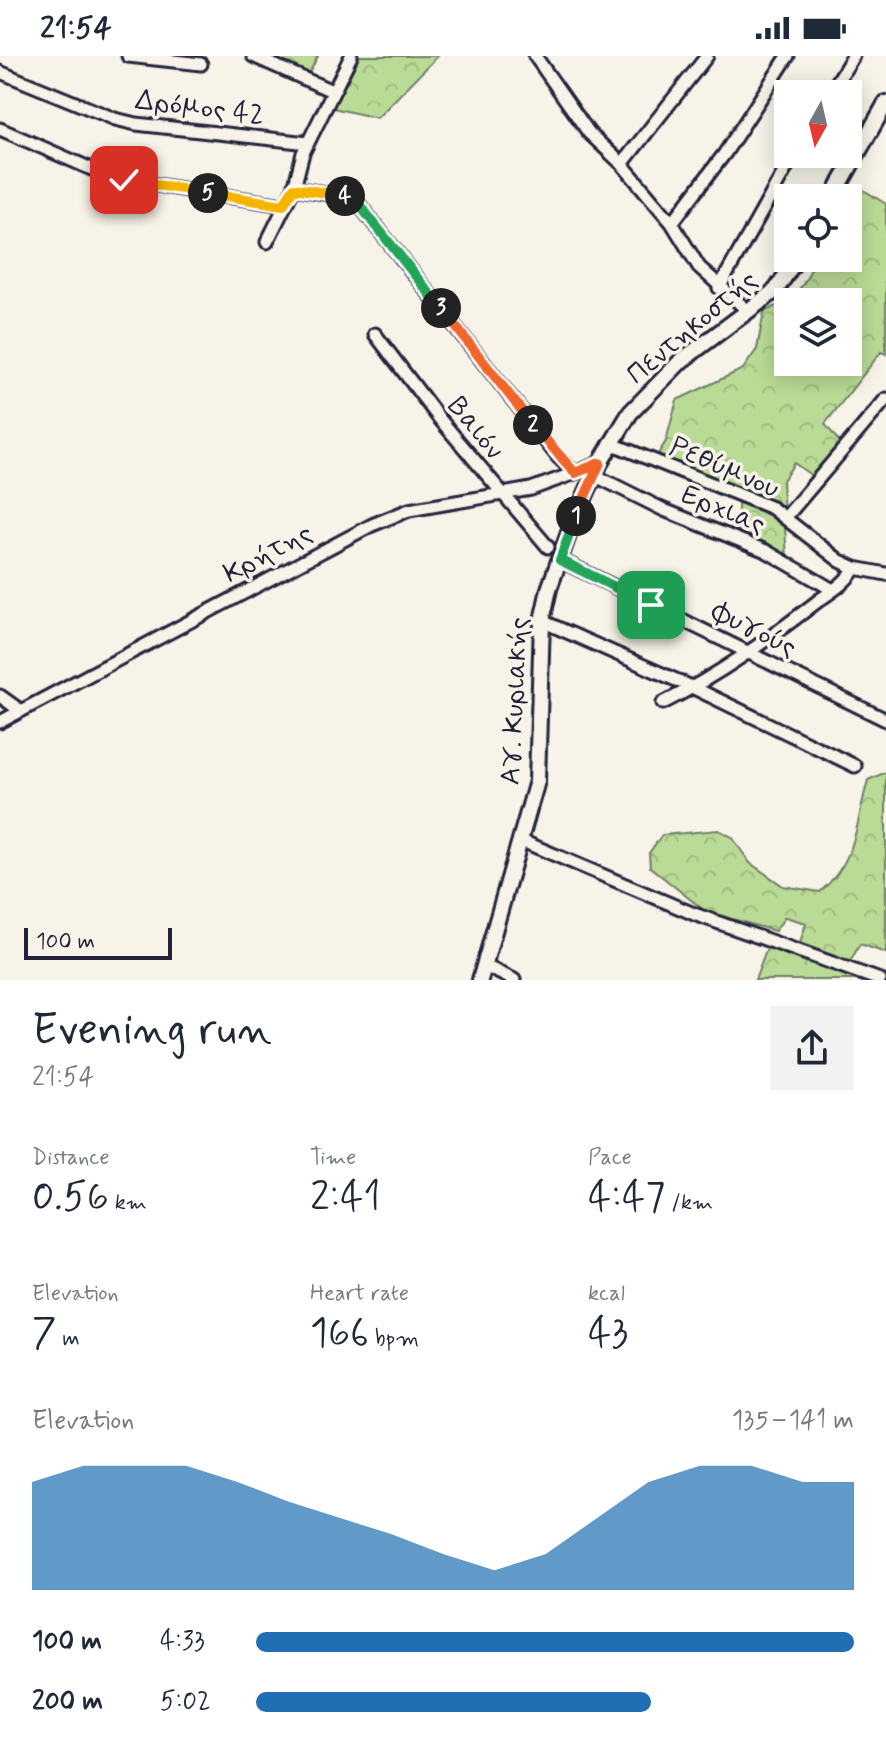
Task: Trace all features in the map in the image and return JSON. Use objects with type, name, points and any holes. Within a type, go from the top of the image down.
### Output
[{"type":"street","points":[[128,56],[201,64]]},
{"type":"street","points":[[253,56],[332,91]]},
{"type":"street","points":[[267,242],[294,188],[308,143],[351,56]]},
{"type":"street","points":[[622,164],[707,56]]},
{"type":"street","points":[[672,223],[725,153],[788,56]]},
{"type":"street","points":[[838,80],[853,56]]},
{"type":"street","points":[[539,58],[563,99],[589,133],[622,164],[672,223],[699,267],[748,311]]},
{"type":"street","name":"Δρόμος 42","points":[[0,72],[115,119],[136,124],[308,143]]},
{"type":"street","points":[[840,184],[886,103]]},
{"type":"street","points":[[0,129],[112,178],[283,205]]},
{"type":"street","points":[[719,288],[786,168]]},
{"type":"street","points":[[294,188],[354,198],[558,457],[575,473]]},
{"type":"street","name":"Πεντηκοστής","points":[[597,469],[610,443],[660,380],[776,290],[788,272]]},
{"type":"street","name":"Βαιόν","points":[[375,334],[503,497],[548,547]]},
{"type":"street","points":[[785,518],[886,399]]},
{"type":"street","name":"Ρεθύμνου","points":[[610,443],[757,501],[855,568]]},
{"type":"street","name":"Κρήτης","points":[[0,722],[372,525],[409,510],[503,497],[575,473],[597,469]]},
{"type":"street","name":"Αγ. Κυριακής","points":[[483,973],[522,841],[539,760],[538,673],[542,621],[560,560],[597,469]]},
{"type":"street","name":"Ερχιας","points":[[597,469],[664,510],[766,551],[833,590]]},
{"type":"street","name":"Φυγούς","points":[[560,560],[886,720]]},
{"type":"street","points":[[663,703],[694,688],[750,651],[833,590],[855,568],[886,574]]},
{"type":"street","points":[[542,621],[694,688],[855,766]]},
{"type":"street","points":[[0,696],[21,711]]},
{"type":"street","points":[[522,841],[694,914],[880,980]]},
{"type":"street","points":[[483,973],[514,980]]},
{"type":"green space","points":[[265,56],[318,56],[308,75]]},
{"type":"green space","points":[[360,56],[438,56],[377,118],[333,108]]},
{"type":"green space","points":[[862,189],[886,204],[886,354],[881,352],[825,424],[841,444],[812,476],[794,463],[782,482],[787,558],[738,534],[738,489],[657,456],[666,441],[677,400],[743,369],[757,349],[764,312],[774,307],[774,376],[862,376],[862,288],[800,288],[809,272],[862,272]]},
{"type":"green space","points":[[886,772],[886,953],[860,944],[850,962],[800,943],[806,923],[785,917],[775,931],[705,911],[650,867],[649,853],[662,835],[719,830],[732,837],[750,863],[783,886],[820,892],[842,867],[848,854],[868,780]]},
{"type":"green space","points":[[769,943],[867,980],[755,980]]},
{"type":"route","points":[[124,180],[283,205],[294,188],[354,198],[558,457],[575,473],[600,463],[571,527],[560,560],[651,605]]}]
